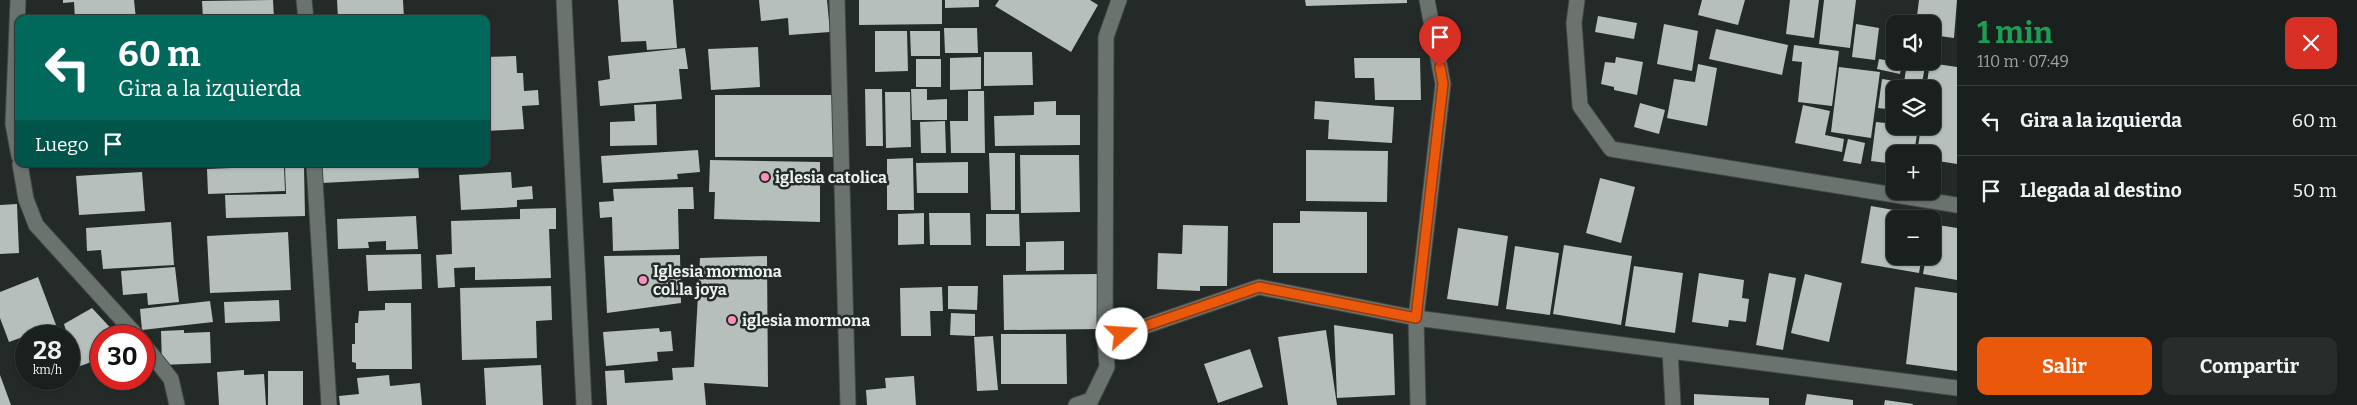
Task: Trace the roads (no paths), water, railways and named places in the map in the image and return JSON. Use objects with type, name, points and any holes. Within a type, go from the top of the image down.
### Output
[{"type":"street","points":[[18,0],[18,15]]},
{"type":"street","points":[[304,0],[306,15]]},
{"type":"street","points":[[564,0],[584,405]]},
{"type":"street","points":[[837,0],[848,405]]},
{"type":"street","points":[[1076,405],[1091,400],[1107,367],[1105,340],[1106,37],[1119,0]]},
{"type":"street","points":[[1418,405],[1416,318],[1443,84],[1427,0]]},
{"type":"street","points":[[1577,0],[1574,23],[1580,106],[1611,149],[1957,206]]},
{"type":"street","points":[[15,93],[15,130]]},
{"type":"street","points":[[20,167],[26,200],[36,225],[127,325]]},
{"type":"street","points":[[314,167],[329,405]]},
{"type":"street","points":[[1105,340],[1259,287],[1416,318],[1957,388]]},
{"type":"street","points":[[1670,351],[1672,405]]},
{"type":"street","points":[[155,359],[171,379],[177,405]]},
{"type":"place","name":"iglesia catolica","points":[[765,177]]},
{"type":"place","name":"Iglesia mormona col.la joya","points":[[643,280]]},
{"type":"place","name":"iglesia mormona","points":[[732,320]]}]
